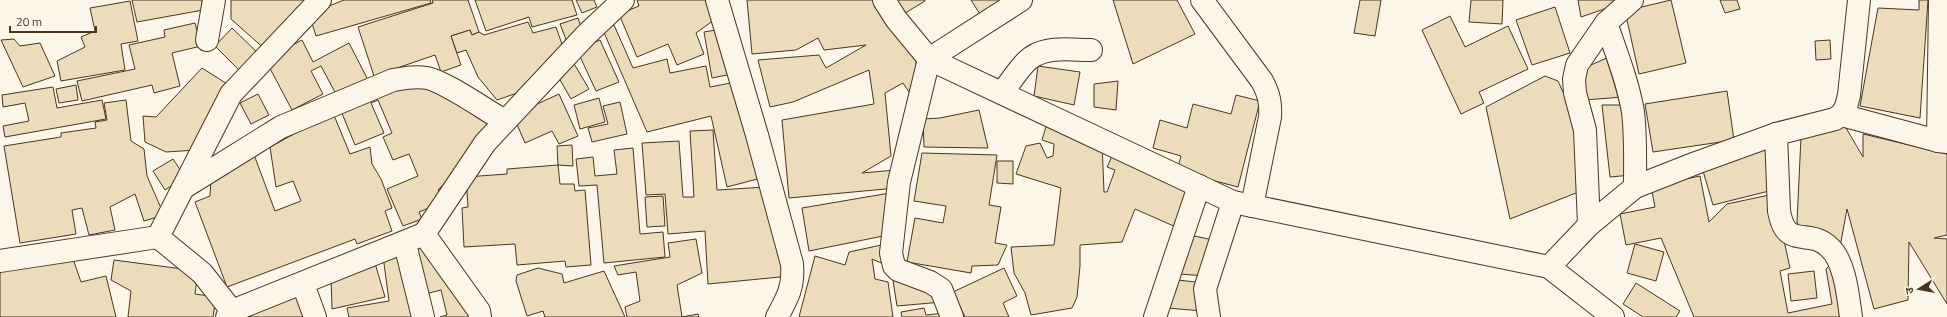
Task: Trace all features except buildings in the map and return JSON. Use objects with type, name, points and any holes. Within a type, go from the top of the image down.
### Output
[{"type":"street","points":[[207,40],[214,0]]},
{"type":"street","points":[[158,237],[231,94],[320,0]]},
{"type":"street","points":[[1,258],[158,237],[202,273],[229,314],[405,244],[424,234],[484,143],[586,35],[623,0]]},
{"type":"street","points":[[717,0],[759,142],[792,264],[793,280],[789,294],[778,317]]},
{"type":"street","points":[[884,0],[896,19],[930,58],[1199,186],[1243,204],[1549,267],[1613,317]]},
{"type":"street","points":[[952,317],[941,289],[930,282],[898,270],[894,266],[891,253],[899,182],[930,58],[1021,0]]},
{"type":"street","points":[[1202,0],[1262,81],[1268,93],[1271,104],[1270,117],[1243,204],[1205,289],[1209,317]]},
{"type":"street","points":[[1589,225],[1585,130],[1574,79],[1577,65],[1606,23],[1632,0]]},
{"type":"street","points":[[1549,267],[1589,225],[1635,187],[1696,162],[1776,134],[1820,124],[1835,119],[1841,115],[1846,107],[1849,96],[1859,0]]},
{"type":"street","points":[[1841,115],[1942,142],[1940,0]]},
{"type":"street","points":[[1606,23],[1627,88],[1632,111],[1635,130],[1635,187]]},
{"type":"street","points":[[1002,93],[1031,57],[1039,53],[1050,50],[1091,50]]},
{"type":"street","points":[[182,188],[281,127],[393,80],[413,77],[428,78],[445,86],[505,121]]},
{"type":"street","points":[[1776,134],[1779,212],[1781,223],[1787,232],[1794,236],[1821,240],[1831,248],[1839,262],[1846,284],[1851,317]]},
{"type":"street","points":[[1155,317],[1199,186]]},
{"type":"street","points":[[424,234],[479,311],[480,317]]},
{"type":"street","points":[[405,244],[423,317]]},
{"type":"street","points":[[303,284],[315,317]]}]
